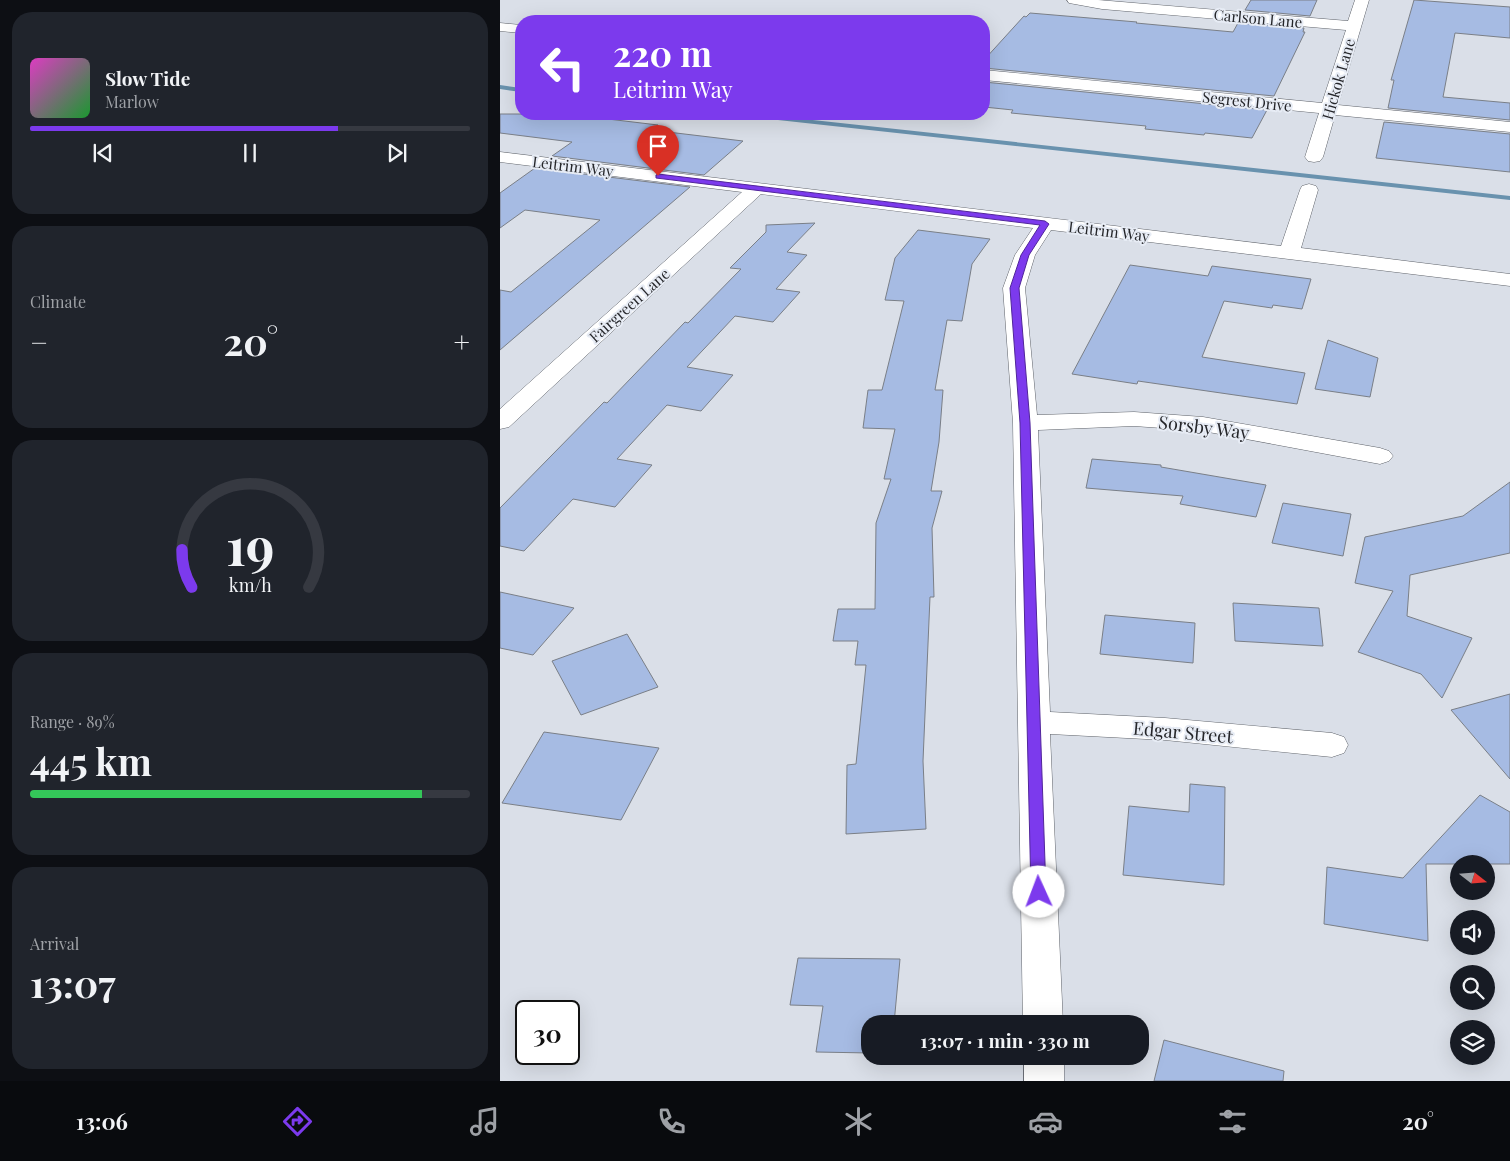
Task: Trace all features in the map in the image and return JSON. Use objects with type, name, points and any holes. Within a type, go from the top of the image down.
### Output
[{"type":"street","name":"Carlson Lane","points":[[1074,0],[1102,5],[1353,26]]},
{"type":"street","name":"Hickok Lane","points":[[1314,157],[1330,110],[1362,0]]},
{"type":"street","points":[[500,27],[515,28]]},
{"type":"street","name":"Segrest Drive","points":[[990,76],[1510,127]]},
{"type":"street","name":"Leitrim Way","points":[[500,157],[1510,280]]},
{"type":"street","name":"Fairgreen Lane","points":[[500,422],[757,188]]},
{"type":"street","points":[[1289,253],[1309,190]]},
{"type":"street","points":[[1043,1015],[1025,423],[1014,288],[1025,255],[1045,224]]},
{"type":"street","name":"Sorsby Way","points":[[1025,423],[1134,419],[1203,424],[1380,456]]},
{"type":"street","name":"Edgar Street","points":[[1034,722],[1165,729],[1332,745]]},
{"type":"street","points":[[1044,1065],[1044,1081]]},
{"type":"building","points":[[1251,0],[1317,0],[1310,16],[1245,10]]},
{"type":"building","points":[[1414,0],[1510,7],[1510,38],[1455,33],[1443,97],[1510,103],[1510,120],[1388,108],[1394,80],[1391,80]]},
{"type":"building","points":[[1030,13],[1233,32],[1238,23],[1304,28],[1303,32],[1305,32],[1274,96],[990,69],[990,53],[1024,16],[1026,17]]},
{"type":"building","points":[[990,83],[1267,110],[1252,138],[1145,129],[1146,126],[1011,113],[1013,110],[990,108]]},
{"type":"building","points":[[500,114],[515,114],[515,120],[616,120],[658,125],[651,130],[743,141],[704,175],[552,156],[572,142],[500,133]]},
{"type":"building","points":[[1384,122],[1510,134],[1510,172],[1376,158]]},
{"type":"building","points":[[535,168],[690,187],[500,350],[500,290],[511,292],[600,220],[525,210],[500,228],[500,193]]},
{"type":"building","points":[[815,223],[787,252],[807,255],[776,289],[800,292],[773,322],[735,316],[687,367],[733,375],[701,411],[667,405],[617,459],[652,465],[615,507],[573,499],[524,551],[500,546],[500,508],[604,402],[607,403],[685,322],[688,323],[741,269],[730,268],[766,232],[766,225]]},
{"type":"building","points":[[918,230],[990,239],[972,264],[962,321],[947,320],[935,390],[943,390],[939,442],[931,491],[942,491],[932,528],[934,597],[930,597],[923,761],[926,829],[846,834],[847,765],[856,764],[866,665],[855,665],[858,641],[833,641],[838,609],[875,609],[876,523],[891,479],[884,479],[895,429],[863,428],[868,390],[882,390],[904,301],[885,300],[895,258]]},
{"type":"building","points":[[1130,265],[1208,276],[1212,266],[1311,279],[1302,309],[1273,305],[1272,308],[1224,301],[1202,357],[1305,373],[1297,404],[1138,381],[1137,384],[1072,374]]},
{"type":"building","points":[[1328,340],[1378,358],[1370,397],[1315,389]]},
{"type":"building","points":[[1092,459],[1161,465],[1161,467],[1266,485],[1256,517],[1180,504],[1183,496],[1086,488]]},
{"type":"building","points":[[1510,482],[1510,553],[1410,575],[1407,616],[1472,638],[1442,698],[1421,674],[1358,652],[1393,591],[1355,583],[1365,537],[1463,516]]},
{"type":"building","points":[[1283,503],[1351,514],[1343,556],[1272,543]]},
{"type":"building","points":[[500,592],[574,608],[533,655],[500,648]]},
{"type":"building","points":[[1233,603],[1319,608],[1323,646],[1235,641]]},
{"type":"building","points":[[1105,615],[1195,623],[1193,663],[1100,654]]},
{"type":"building","points":[[627,634],[658,687],[581,715],[552,661]]},
{"type":"building","points":[[1510,694],[1510,779],[1451,710]]},
{"type":"building","points":[[544,732],[659,748],[621,820],[502,803]]},
{"type":"building","points":[[1190,784],[1225,787],[1224,885],[1123,875],[1129,806],[1189,812]]},
{"type":"building","points":[[1480,795],[1510,812],[1510,864],[1495,864],[1495,855],[1450,855],[1450,864],[1426,864],[1428,941],[1324,924],[1327,867],[1403,878]]},
{"type":"building","points":[[798,958],[900,959],[895,1015],[861,1015],[861,1053],[816,1052],[823,1006],[790,1005]]},
{"type":"building","points":[[1164,1040],[1284,1071],[1283,1081],[1154,1081]]},
{"type":"waterway","points":[[500,87],[515,89]]},
{"type":"waterway","points":[[796,120],[1510,198]]},
{"type":"route","points":[[658,176],[1045,224],[1025,255],[1014,288],[1025,423],[1039,892]]}]
